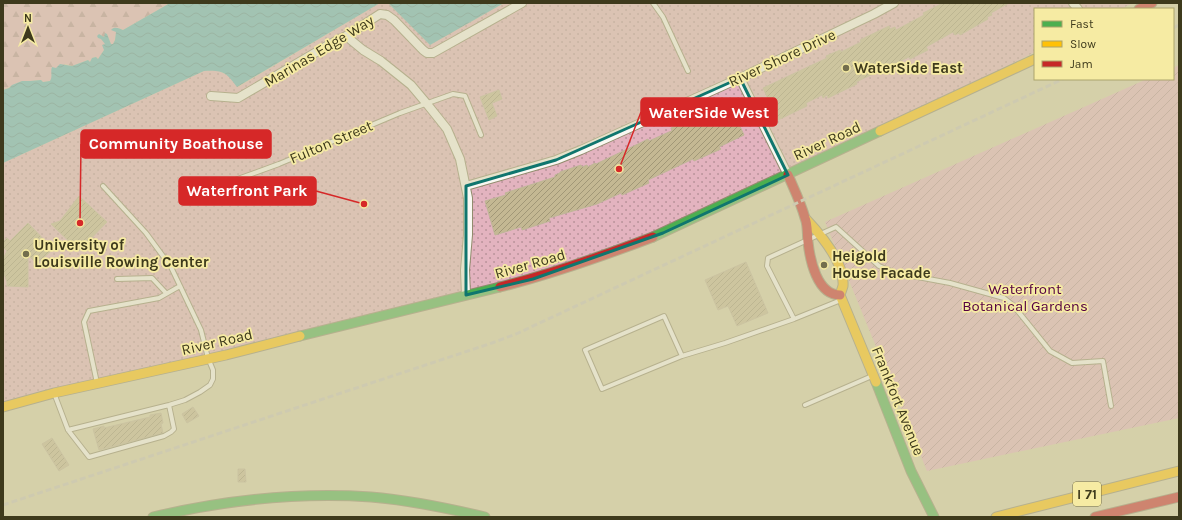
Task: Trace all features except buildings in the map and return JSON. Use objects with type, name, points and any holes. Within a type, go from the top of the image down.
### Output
[{"type":"main road","points":[[1141,8],[1152,3]]},
{"type":"main road","name":"River Road","points":[[3,407],[54,393],[208,358],[533,279],[663,233],[1034,59]]},
{"type":"main road","name":"Frankfort Avenue","points":[[788,175],[806,219],[813,268],[822,286],[828,292],[841,297]]},
{"type":"main road","name":"Frankfort Avenue","points":[[806,219],[820,235],[838,265],[843,284],[841,297],[912,471],[934,517]]},
{"type":"main road","name":"I 71","points":[[996,517],[1179,471]]},
{"type":"main road","points":[[153,517],[211,504],[294,496],[325,495],[397,500],[456,510],[485,517]]},
{"type":"main road","name":"I 71","points":[[1095,517],[1179,497]]},
{"type":"street","name":"Marinas Edge Way","points":[[211,96],[238,98],[346,36],[380,14],[387,15],[394,20],[423,50],[428,53],[433,53],[522,3]]},
{"type":"street","name":"River Shore Drive","points":[[466,186],[556,160],[740,78],[894,3]]},
{"type":"street","points":[[346,36],[363,50],[381,61],[410,85],[447,129],[460,159],[468,198],[468,235],[465,270],[466,295]]},
{"type":"street","name":"Frankfort Avenue","points":[[740,78],[788,175]]},
{"type":"lane","points":[[653,3],[663,18],[688,70]]},
{"type":"lane","name":"Fulton Street","points":[[235,180],[279,164],[400,113],[453,94],[466,96],[481,135]]},
{"type":"lane","points":[[68,430],[184,400],[210,385],[213,379],[213,370],[208,358],[201,330],[171,268],[146,233],[103,186]]},
{"type":"lane","points":[[794,319],[767,266],[768,258],[836,227],[879,266],[896,273],[950,283],[1004,298],[1013,305],[1050,352],[1072,363],[1103,362],[1111,406]]},
{"type":"lane","points":[[117,279],[152,278],[166,294]]},
{"type":"lane","points":[[97,383],[84,322],[89,311],[159,298],[180,286]]},
{"type":"lane","points":[[682,356],[664,316],[585,350],[602,389],[682,356],[794,319],[841,297]]},
{"type":"lane","points":[[805,405],[874,376]]},
{"type":"lane","points":[[54,393],[68,430],[89,457],[164,436],[171,432],[174,429],[169,405]]},
{"type":"highlighted area","points":[[740,78],[788,175],[663,233],[533,279],[466,295],[466,186],[556,160]]},
{"type":"green space","points":[[3,3],[170,3],[123,30],[118,28],[113,44],[111,44],[107,34],[104,37],[99,34],[105,44],[104,50],[98,59],[96,57],[92,58],[90,62],[88,60],[72,66],[65,64],[50,81],[22,81],[3,90]]},
{"type":"green space","points":[[380,3],[388,3],[430,45],[504,3],[1133,3],[1123,8],[1034,8],[1034,52],[788,175],[663,233],[533,279],[3,409],[3,163],[204,71],[217,70],[229,76],[238,87]]},
{"type":"green space","name":"Waterfront Botanical Gardens","points":[[1179,65],[1179,418],[927,471],[825,222],[1145,80],[1174,80],[1174,68]]},
{"type":"water","points":[[170,3],[380,3],[237,87],[224,73],[204,71],[3,163],[3,90],[22,81],[50,81],[52,67],[56,68],[60,64],[72,66],[88,60],[90,62],[92,58],[96,57],[98,59],[104,50],[102,45],[105,44],[98,38],[97,36],[99,34],[104,37],[105,33],[107,34],[111,44],[113,44],[116,32],[111,30],[112,29],[117,28],[123,30]]},
{"type":"water","points":[[388,3],[504,3],[430,45]]},
{"type":"railway","points":[[1174,28],[1179,25]]},
{"type":"railway","points":[[3,505],[516,334],[1061,80]]},
{"type":"traffic: fast","points":[[653,237],[880,131]]},
{"type":"traffic: fast","points":[[300,336],[500,287]]},
{"type":"traffic: fast","points":[[876,382],[911,471],[934,517]]},
{"type":"traffic: fast","points":[[153,517],[234,502],[316,496],[371,497],[400,500],[485,517]]},
{"type":"traffic: slow","points":[[880,131],[1034,59]]},
{"type":"traffic: slow","points":[[806,219],[825,241],[840,268],[843,277],[843,286],[840,295],[876,382]]},
{"type":"traffic: slow","points":[[3,407],[54,393],[226,355],[300,336]]},
{"type":"traffic: slow","points":[[996,517],[1179,471]]},
{"type":"traffic: jam","points":[[1141,8],[1152,3]]},
{"type":"traffic: jam","points":[[788,175],[806,221],[809,249],[816,275],[820,283],[826,289],[832,293],[840,295]]},
{"type":"traffic: jam","points":[[500,287],[577,264],[653,237]]},
{"type":"traffic: jam","points":[[1095,517],[1179,497]]},
{"type":"place","name":"WaterSide East","points":[[846,68]]},
{"type":"place","name":"WaterSide West","points":[[619,169]]},
{"type":"place","name":"Waterfront Park","points":[[364,204]]},
{"type":"place","name":"Community Boathouse","points":[[80,223]]},
{"type":"place","name":"University of Louisville Rowing Center","points":[[26,254]]},
{"type":"place","name":"Heigold House Facade","points":[[824,265]]}]
